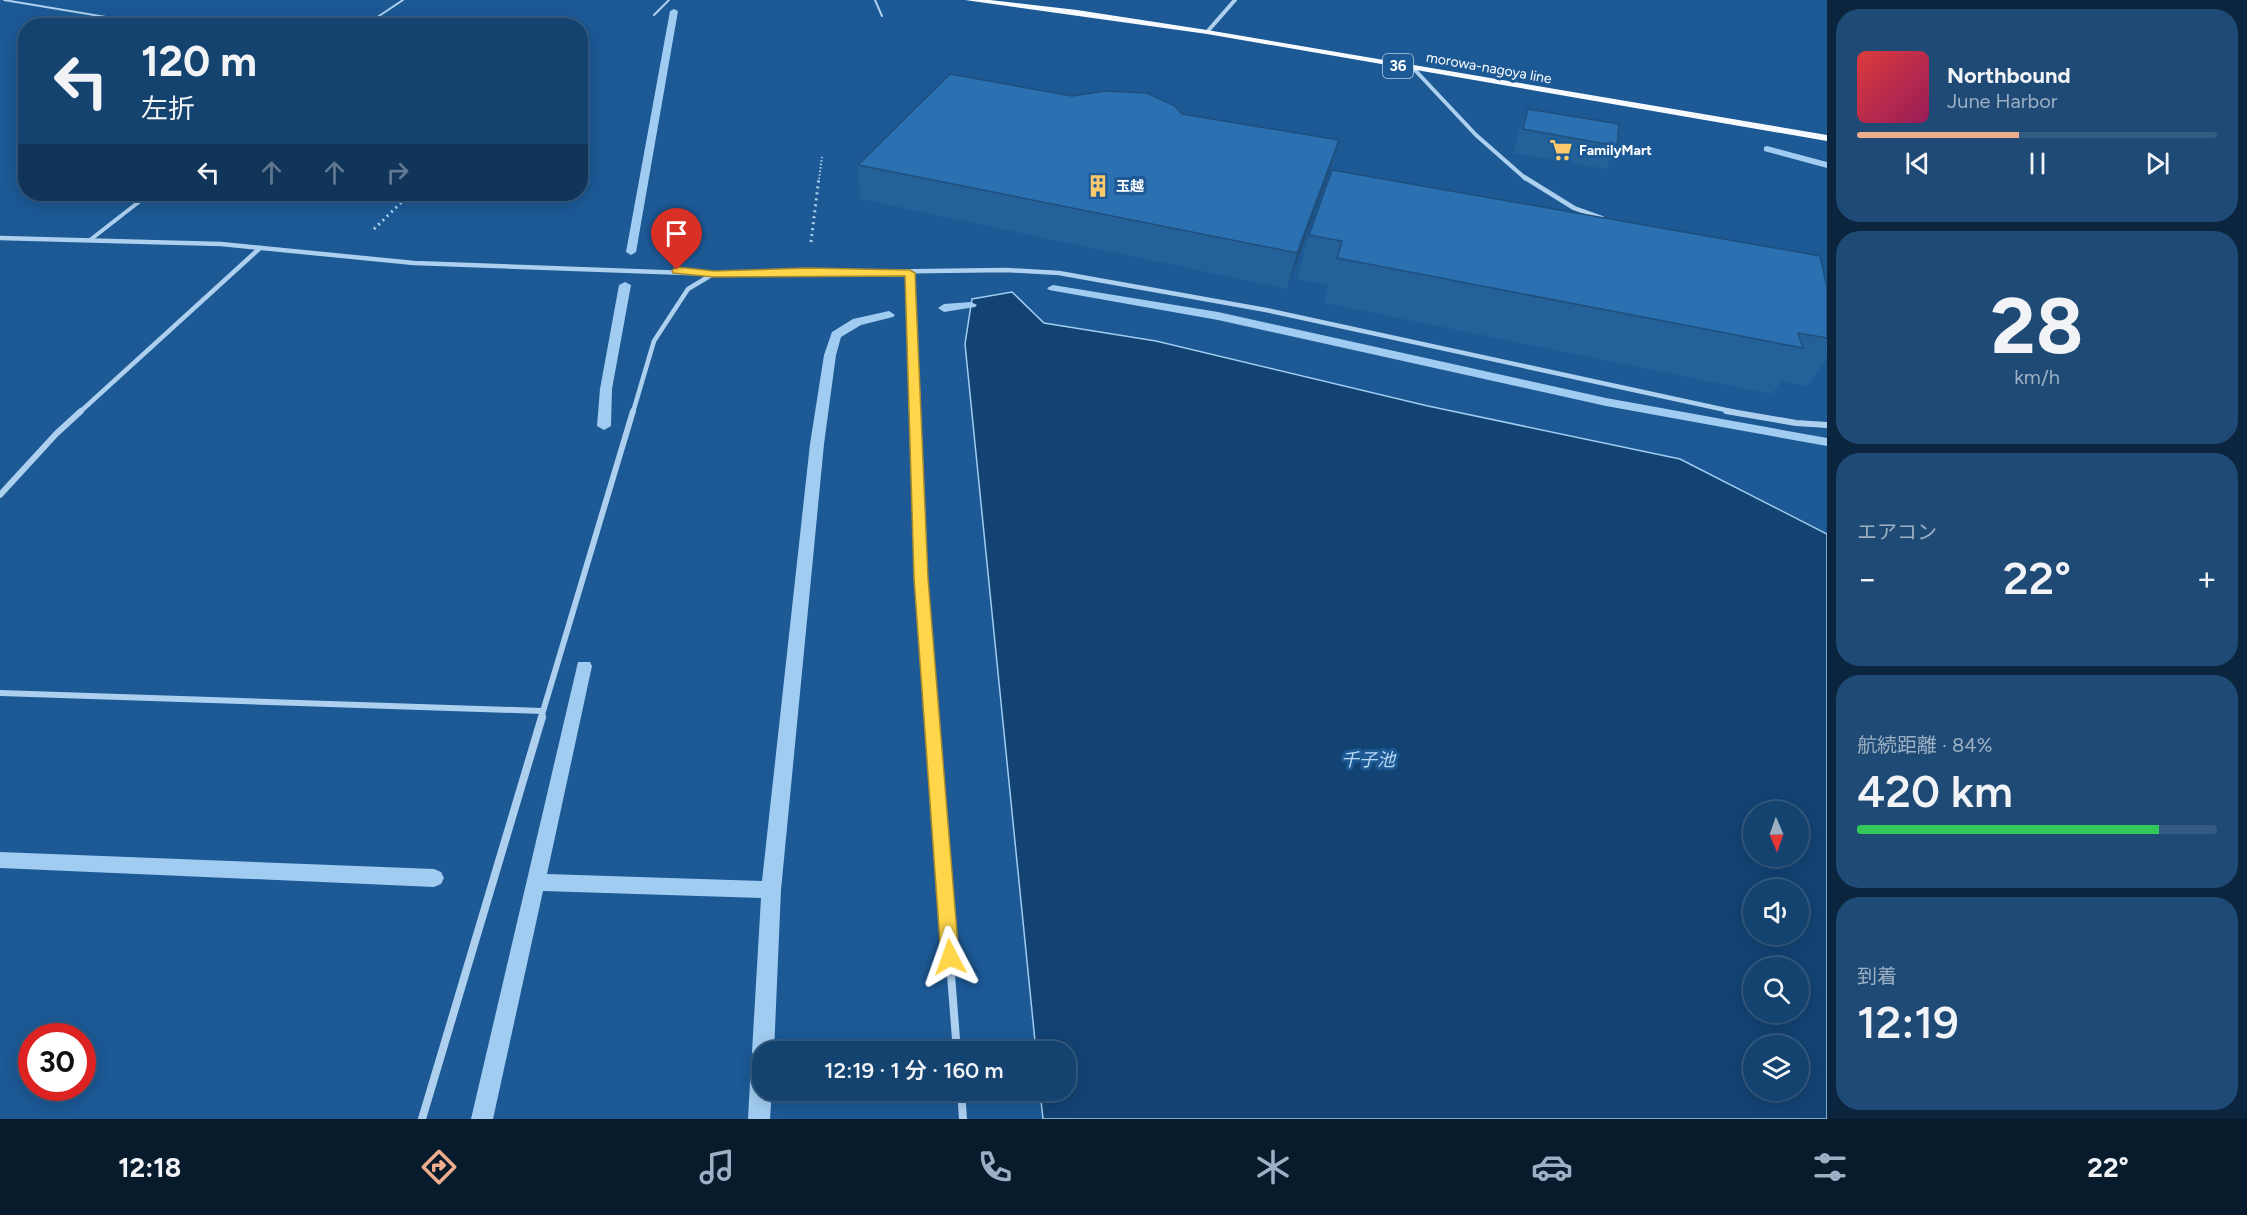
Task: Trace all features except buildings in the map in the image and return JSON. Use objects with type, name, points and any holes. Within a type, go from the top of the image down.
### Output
[{"type":"main road","name":"morowa-nagoya line","points":[[969,0],[1077,12],[1207,32],[1827,138]]},
{"type":"street","points":[[1207,32],[1235,0]]},
{"type":"street","points":[[1414,69],[1460,119],[1523,176],[1566,203],[1606,220]]},
{"type":"street","points":[[0,238],[260,248],[414,263],[714,274],[1006,270],[1059,273],[1266,310],[1692,405],[1796,423],[1827,425]]},
{"type":"street","points":[[0,495],[56,434],[260,248]]},
{"type":"street","points":[[910,273],[922,601],[956,1041]]},
{"type":"street","points":[[422,1119],[654,341],[688,289],[714,274]]},
{"type":"street","points":[[0,693],[542,711]]},
{"type":"street","points":[[962,1101],[963,1119]]},
{"type":"lane","points":[[4,0],[105,18]]},
{"type":"lane","points":[[375,18],[403,0]]},
{"type":"lane","points":[[654,15],[669,0]]},
{"type":"lane","points":[[875,0],[882,16]]},
{"type":"lane","points":[[90,240],[140,201]]},
{"type":"path","points":[[807,271],[822,157]]},
{"type":"path","points":[[348,255],[403,201]]},
{"type":"water","name":"千子池","points":[[1012,292],[1044,323],[1156,341],[1428,406],[1680,459],[1827,534],[1827,1119],[1043,1119],[1041,1101],[1076,1101],[1076,1041],[1035,1041],[965,344],[972,299]]},
{"type":"waterway","points":[[631,252],[674,11]]},
{"type":"waterway","points":[[1767,149],[1827,165]]},
{"type":"waterway","points":[[604,426],[606,389],[625,285]]},
{"type":"waterway","points":[[1053,288],[1218,316],[1606,402],[1827,442]]},
{"type":"waterway","points":[[944,308],[971,305]]},
{"type":"waterway","points":[[771,890],[817,444],[830,355],[836,335],[857,322],[889,315]]},
{"type":"waterway","points":[[482,1119],[584,666]]},
{"type":"waterway","points":[[0,860],[434,878]]},
{"type":"waterway","points":[[538,882],[771,890]]},
{"type":"waterway","points":[[764,1041],[771,890]]},
{"type":"waterway","points":[[759,1119],[760,1101]]},
{"type":"place","name":"FamilyMart","points":[[1561,150]]},
{"type":"place","name":"玉越","points":[[1098,186]]},
{"type":"route","points":[[677,270],[714,274],[807,271],[910,273],[918,533],[950,957]]}]
